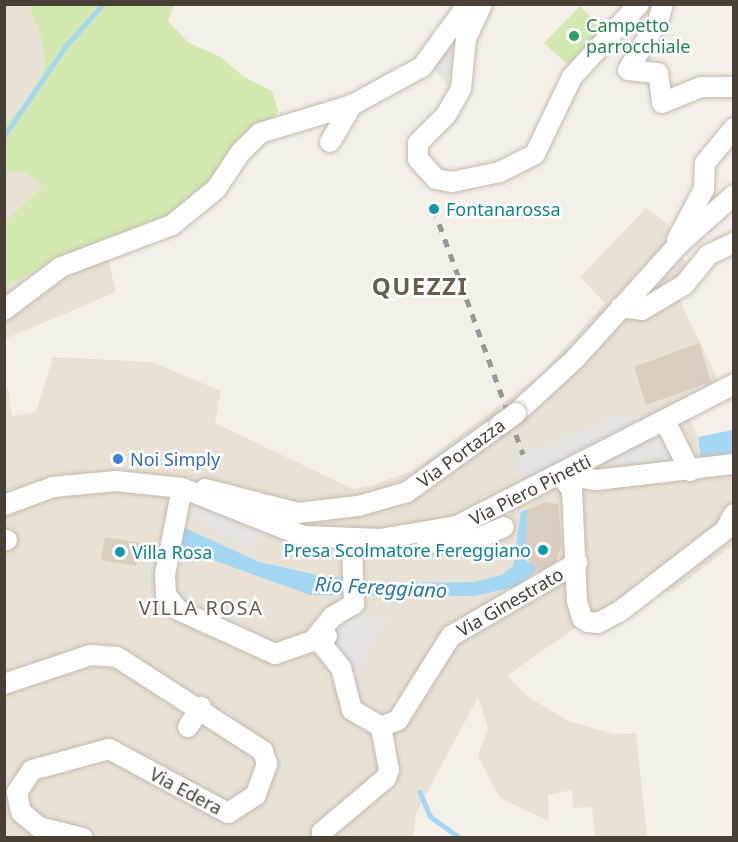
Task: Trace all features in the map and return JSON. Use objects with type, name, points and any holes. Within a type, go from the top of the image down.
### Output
[{"type":"street","points":[[4,310],[61,267],[172,225],[216,189],[240,153],[260,133],[352,105],[422,67],[468,4]]},
{"type":"street","points":[[482,4],[466,38],[461,89],[446,115],[418,143],[421,164],[436,179],[452,182],[500,172],[535,154],[562,93],[632,8]]},
{"type":"street","points":[[663,4],[658,21],[628,70],[658,73],[658,98],[664,104],[701,87],[734,87]]},
{"type":"street","points":[[330,141],[352,105]]},
{"type":"street","points":[[677,246],[704,189],[705,163],[734,128]]},
{"type":"street","name":"Via Portazza","points":[[187,490],[208,488],[298,513],[358,506],[407,492],[536,398],[677,246],[734,195]]},
{"type":"street","points":[[621,307],[642,310],[684,285],[708,255],[734,243]]},
{"type":"street","name":"Via Piero Pinetti","points":[[4,506],[75,483],[116,481],[187,490],[290,533],[352,540],[457,526],[561,475],[734,384]]},
{"type":"street","points":[[665,421],[690,471]]},
{"type":"street","points":[[561,475],[597,480],[690,471],[729,463]]},
{"type":"street","name":"Via Ginestrato","points":[[561,475],[572,490],[582,618],[598,623],[725,530],[734,514]]},
{"type":"street","points":[[187,490],[170,552],[166,595],[178,610],[275,654],[322,636],[332,617],[354,604],[352,545]]},
{"type":"street","name":"Via Piero Pinetti","points":[[416,544],[479,538],[504,527]]},
{"type":"street","name":"Via Ginestrato","points":[[381,727],[398,720],[451,636],[577,563]]},
{"type":"street","points":[[322,636],[341,669],[352,710],[381,727],[387,749],[386,778],[322,832],[323,837]]},
{"type":"street","name":"Via Edera","points":[[4,684],[90,656],[117,657],[201,707],[264,751],[266,775],[256,795],[241,808],[219,813],[109,749],[32,770],[20,785],[11,805],[39,827],[84,837]]},
{"type":"street","points":[[188,727],[201,707]]},
{"type":"street","points":[[333,837],[380,797]]},
{"type":"shaded area","points":[[5,5],[28,5],[43,41],[45,67],[25,103],[5,124]]},
{"type":"shaded area","points":[[450,34],[456,39],[448,87],[431,64]]},
{"type":"shaded area","points":[[4,172],[24,172],[42,186],[5,222]]},
{"type":"shaded area","points":[[646,208],[675,230],[675,253],[690,264],[677,295],[725,394],[688,417],[698,437],[701,459],[733,452],[733,545],[672,592],[656,591],[600,631],[575,628],[507,676],[527,696],[568,721],[614,734],[636,733],[647,837],[595,837],[592,807],[573,808],[572,790],[548,795],[549,821],[500,798],[478,756],[488,728],[478,697],[416,813],[413,837],[5,838],[5,389],[8,388],[12,416],[36,412],[53,357],[152,362],[221,391],[215,423],[353,489],[373,485],[412,471],[540,375],[605,303],[580,277]]},
{"type":"shaded area","points":[[104,243],[116,292],[5,339],[5,287],[52,261]]},
{"type":"shaded area","points":[[617,415],[651,416],[524,482],[516,464],[523,454]]},
{"type":"shaded area","points":[[659,435],[671,462],[613,469],[610,460]]},
{"type":"shaded area","points":[[193,500],[262,534],[254,551],[186,516]]},
{"type":"shaded area","points":[[356,613],[389,615],[354,675],[326,634]]},
{"type":"green space","points":[[28,5],[174,5],[168,21],[189,43],[221,57],[244,77],[272,91],[278,111],[262,135],[163,225],[52,261],[5,287],[5,222],[42,186],[24,172],[5,172],[5,124],[25,103],[45,67],[43,41]]},
{"type":"green space","name":"Campetto parrocchiale","points":[[580,6],[603,29],[568,65],[544,43]]},
{"type":"water","points":[[733,430],[733,452],[701,459],[698,437]]},
{"type":"water","name":"Rio Fereggiano","points":[[528,509],[526,561],[540,567],[518,586],[474,596],[310,595],[180,548],[185,528],[259,562],[313,574],[384,583],[474,582],[502,575],[513,566],[521,512]]},
{"type":"building","points":[[699,343],[711,382],[646,405],[634,367]]},
{"type":"building","name":"Presa Scolmatore Fereggiano","points":[[546,502],[558,504],[562,545],[556,561],[538,572],[524,554],[528,509]]},
{"type":"building","name":"Villa Rosa","points":[[105,537],[140,543],[136,566],[101,560]]},
{"type":"waterway","points":[[4,136],[65,47],[103,4]]},
{"type":"waterway","points":[[420,792],[430,816],[460,838]]},
{"type":"railway","points":[[434,209],[523,454]]},
{"type":"place","name":"Campetto parrocchiale","points":[[574,36]]},
{"type":"place","name":"Fontanarossa","points":[[434,209]]},
{"type":"place","name":"Noi Simply","points":[[118,459]]},
{"type":"place","name":"Presa Scolmatore Fereggiano","points":[[543,550]]},
{"type":"place","name":"Villa Rosa","points":[[120,552]]},
{"type":"district","name":"QUEZZI","points":[[420,286]]},
{"type":"district","name":"VILLA ROSA","points":[[201,607]]}]
